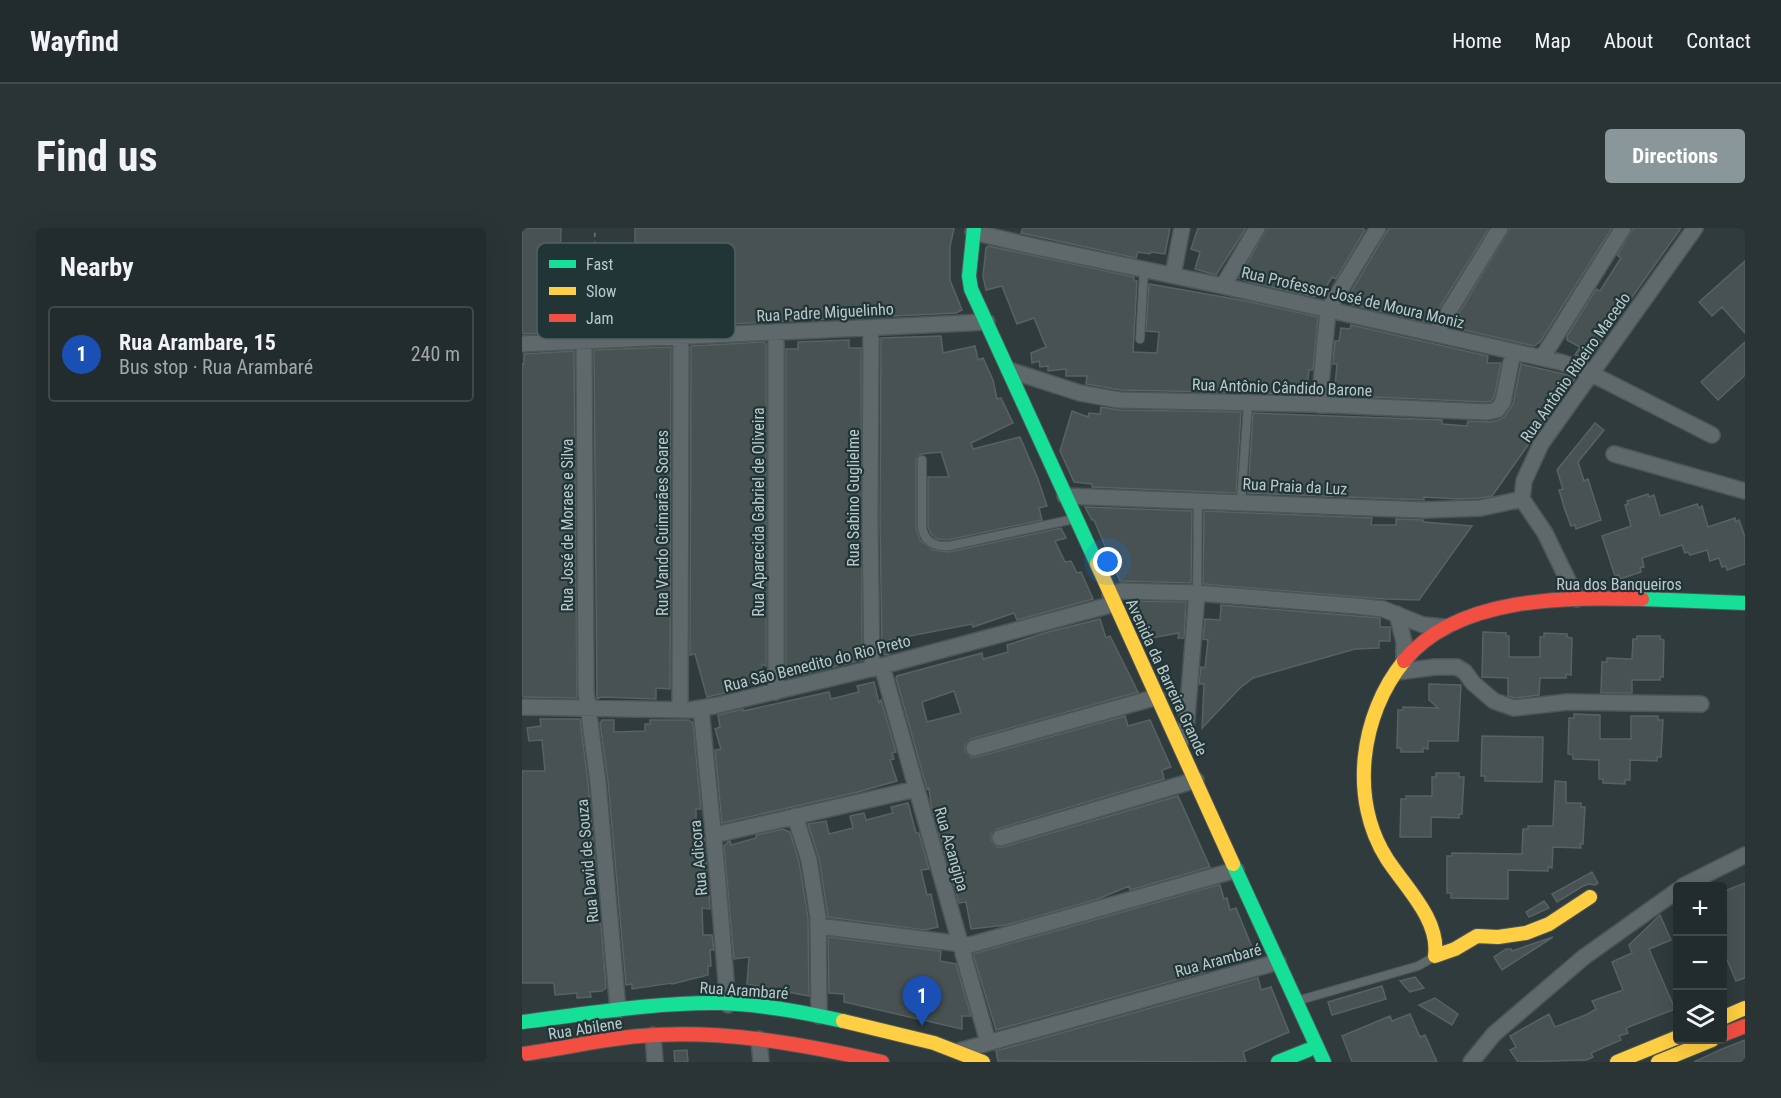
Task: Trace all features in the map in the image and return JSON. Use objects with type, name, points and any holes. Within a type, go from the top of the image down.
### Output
[{"type":"main road","name":"Avenida da Barreira Grande","points":[[974,230],[969,282],[1296,1001],[1308,1050],[1324,1062]]},
{"type":"main road","name":"Rua dos Banqueiros","points":[[1436,956],[1437,945],[1431,927],[1381,848],[1373,829],[1367,802],[1364,762],[1368,737],[1375,710],[1400,666],[1445,627],[1497,608],[1577,598],[1745,603]]},
{"type":"main road","points":[[1436,956],[1455,949],[1477,936],[1498,937],[1526,933],[1549,924],[1590,897]]},
{"type":"main road","name":"Rua Arambaré","points":[[522,1022],[618,1010],[705,1003],[763,1007],[869,1026],[959,1051],[983,1062]]},
{"type":"main road","points":[[1727,1016],[1745,1008]]},
{"type":"main road","points":[[1727,1033],[1745,1026]]},
{"type":"main road","points":[[653,1035],[678,1034],[759,1039],[826,1055],[882,1062]]},
{"type":"main road","name":"Rua Abilene","points":[[532,1056],[653,1035]]},
{"type":"main road","points":[[1617,1062],[1673,1038]]},
{"type":"main road","points":[[1658,1062],[1702,1044]]},
{"type":"main road","points":[[1278,1062],[1308,1050]]},
{"type":"street","points":[[1173,275],[1182,228]]},
{"type":"street","points":[[1223,286],[1257,228]]},
{"type":"street","points":[[1319,405],[1328,310],[1378,228]]},
{"type":"street","points":[[1435,334],[1500,228]]},
{"type":"street","points":[[1542,358],[1623,228]]},
{"type":"street","name":"Rua Antônio Ribeiro Macedo","points":[[1522,499],[1526,474],[1541,444],[1695,228]]},
{"type":"street","name":"Rua Professor José de Moura Moniz","points":[[974,230],[1542,358],[1582,369],[1712,435]]},
{"type":"street","name":"Rua Padre Miguelinho","points":[[735,334],[987,322]]},
{"type":"street","name":"Rua Sabino Guglielme","points":[[871,328],[870,521],[877,668]]},
{"type":"street","name":"Rua Aparecida Gabriel de Oliveira","points":[[776,332],[776,692]]},
{"type":"street","name":"Rua Padre Miguelinho","points":[[522,344],[632,339]]},
{"type":"street","name":"Rua Vando Guimarães Soares","points":[[680,710],[681,339]]},
{"type":"street","name":"Rua José de Moraes e Silva","points":[[584,341],[586,692],[588,709]]},
{"type":"street","name":"Rua Antônio Cândido Barone","points":[[1009,370],[1100,398],[1486,412],[1497,410],[1503,402],[1513,352]]},
{"type":"street","points":[[1614,454],[1745,491]]},
{"type":"street","name":"Rua Praia da Luz","points":[[1065,496],[1424,510],[1481,508],[1522,499]]},
{"type":"street","points":[[1522,499],[1545,533],[1577,598]]},
{"type":"street","name":"Rua São Benedito do Rio Preto","points":[[522,707],[701,709],[877,668],[1112,599],[1122,591],[1197,593],[1357,606],[1383,609],[1423,625],[1445,627]]},
{"type":"street","points":[[1180,743],[1186,730],[1197,593]]},
{"type":"street","points":[[1397,614],[1404,642],[1400,666],[1457,667],[1494,701],[1514,708],[1567,702],[1701,704]]},
{"type":"street","name":"Rua Acangipa","points":[[877,668],[916,789],[988,1042]]},
{"type":"street","points":[[974,748],[1157,697]]},
{"type":"street","name":"Rua David de Souza","points":[[588,709],[598,782],[618,1010]]},
{"type":"street","name":"Rua Adicora","points":[[701,709],[728,1005]]},
{"type":"street","points":[[1000,838],[1196,780]]},
{"type":"street","points":[[714,835],[916,789]]},
{"type":"street","points":[[795,816],[811,871],[818,926],[819,1016]]},
{"type":"street","points":[[1691,882],[1745,855]]},
{"type":"street","points":[[818,926],[960,944],[979,944],[1236,870]]},
{"type":"street","points":[[1471,1062],[1494,1034],[1584,957],[1673,893]]},
{"type":"street","name":"Rua Arambaré","points":[[959,1051],[1278,962]]},
{"type":"street","points":[[653,1035],[655,1062]]},
{"type":"street","points":[[759,1039],[761,1062]]},
{"type":"lane","points":[[1140,339],[1144,270]]},
{"type":"lane","points":[[1241,502],[1248,404]]},
{"type":"lane","points":[[922,460],[923,536],[934,545],[942,547],[967,543],[1075,518]]},
{"type":"lane","points":[[1197,593],[1198,500]]},
{"type":"lane","points":[[1296,1001],[1418,966],[1436,956]]},
{"type":"path","points":[[595,228],[595,243]]},
{"type":"building","points":[[522,228],[561,228],[561,243],[537,243],[537,333],[522,333]]},
{"type":"building","points":[[635,228],[954,228],[950,247],[950,280],[962,310],[956,313],[735,324],[735,243],[635,243]]},
{"type":"building","points":[[1023,228],[1170,228],[1165,254],[1138,252],[1136,258],[1021,233]]},
{"type":"building","points":[[1198,228],[1246,228],[1216,275],[1195,269],[1200,252],[1191,249]]},
{"type":"building","points":[[1267,228],[1362,228],[1365,230],[1336,279],[1332,277],[1325,289],[1322,286],[1315,297],[1239,278]]},
{"type":"building","points":[[1389,228],[1489,228],[1430,323],[1350,304],[1348,297]]},
{"type":"building","points":[[1510,228],[1612,228],[1540,342],[1534,346],[1460,329],[1466,320],[1458,315]]},
{"type":"building","points":[[1633,228],[1681,228],[1589,358],[1575,355],[1580,347],[1567,340],[1567,336],[1596,289],[1600,291],[1621,258],[1617,255]]},
{"type":"building","points":[[988,246],[1134,277],[1134,281],[1137,281],[1133,352],[1157,353],[1159,332],[1146,331],[1149,284],[1246,301],[1318,317],[1313,370],[1309,370],[1306,394],[1120,390],[1086,384],[1087,376],[1066,376],[1066,369],[1048,371],[1048,366],[1040,367],[1039,361],[1032,363],[1031,353],[1046,347],[1034,318],[1017,324],[1002,286],[986,290],[983,276]]},
{"type":"building","points":[[1745,261],[1745,333],[1722,307],[1712,316],[1699,302]]},
{"type":"building","points":[[1351,325],[1488,356],[1487,363],[1501,363],[1494,398],[1486,402],[1330,395],[1331,386],[1335,386],[1337,364],[1333,364],[1335,341],[1339,341],[1341,328],[1350,329]]},
{"type":"building","points":[[941,336],[943,353],[975,346],[978,360],[983,358],[993,380],[997,399],[1001,398],[1013,423],[971,443],[973,449],[1020,437],[1047,506],[1039,508],[1042,520],[948,540],[937,539],[928,527],[928,477],[949,477],[941,452],[921,454],[916,460],[916,528],[920,540],[933,550],[949,552],[1061,528],[1066,538],[1055,541],[1065,562],[1071,561],[1077,573],[1081,572],[1093,599],[1017,620],[1014,613],[973,627],[972,624],[889,640],[890,654],[885,655],[882,652],[880,521],[881,338]]},
{"type":"building","points":[[849,340],[849,348],[861,348],[862,660],[789,678],[786,676],[786,349],[798,349],[798,342]]},
{"type":"building","points":[[764,342],[766,344],[766,666],[762,664],[761,683],[742,683],[742,689],[707,697],[695,654],[690,655],[691,346]]},
{"type":"building","points":[[1745,342],[1745,375],[1718,400],[1701,382]]},
{"type":"building","points":[[671,347],[670,689],[656,688],[656,699],[601,697],[597,699],[594,350]]},
{"type":"building","points":[[574,351],[577,698],[524,697],[522,696],[522,364],[524,364],[524,354]]},
{"type":"building","points":[[1521,364],[1576,377],[1492,496],[1457,499],[1424,497],[1424,500],[1248,493],[1253,413],[1442,420],[1442,424],[1467,426],[1468,421],[1489,422],[1505,416],[1513,404]]},
{"type":"building","points":[[1101,407],[1119,410],[1241,412],[1236,493],[1092,487],[1092,484],[1074,482],[1060,451],[1072,411],[1088,417],[1089,413],[1100,414]]},
{"type":"building","points":[[1595,423],[1604,430],[1578,462],[1584,481],[1588,479],[1601,520],[1576,529],[1575,525],[1571,526],[1565,510],[1559,490],[1563,489],[1557,470]]},
{"type":"building","points":[[1648,494],[1649,497],[1654,495],[1660,516],[1697,504],[1699,508],[1702,506],[1708,527],[1735,518],[1736,522],[1739,520],[1745,537],[1745,564],[1727,570],[1726,566],[1722,567],[1719,558],[1710,561],[1707,550],[1690,555],[1688,552],[1685,553],[1682,545],[1642,558],[1644,567],[1640,568],[1641,572],[1620,579],[1619,575],[1615,576],[1602,536],[1631,526],[1625,505],[1628,504],[1627,501]]},
{"type":"building","points":[[1085,507],[1192,511],[1191,583],[1120,581],[1094,520]]},
{"type":"building","points":[[1204,511],[1372,518],[1371,525],[1396,525],[1396,519],[1472,526],[1419,600],[1384,599],[1203,584]]},
{"type":"building","points":[[1129,601],[1186,602],[1184,638],[1178,638],[1179,633],[1146,639]]},
{"type":"building","points":[[1221,605],[1380,618],[1380,627],[1390,627],[1390,641],[1379,641],[1379,648],[1355,649],[1253,678],[1240,688],[1202,728],[1204,684],[1199,684],[1201,667],[1205,668],[1208,640],[1203,639],[1205,619],[1220,620]]},
{"type":"building","points":[[1100,619],[1106,638],[1110,636],[1138,692],[971,739],[965,745],[965,751],[971,757],[977,757],[1125,716],[1128,726],[1150,720],[1171,767],[1162,770],[1164,779],[997,829],[991,835],[991,841],[997,847],[1003,847],[1178,796],[1210,867],[1130,890],[1129,886],[1098,899],[1006,925],[971,929],[966,902],[959,903],[931,805],[929,788],[927,789],[896,678],[982,653],[983,659],[1008,652],[1007,645]],"holes":[[[954,691],[961,713],[927,722],[922,702]]]},
{"type":"building","points":[[1483,632],[1506,633],[1506,636],[1509,636],[1509,657],[1540,657],[1540,637],[1544,637],[1544,633],[1567,634],[1567,637],[1572,638],[1571,675],[1566,674],[1566,678],[1540,678],[1539,695],[1515,698],[1508,696],[1508,678],[1482,677]]},
{"type":"building","points":[[1637,636],[1660,636],[1660,639],[1664,640],[1663,677],[1660,677],[1660,680],[1632,680],[1632,693],[1601,693],[1602,662],[1607,662],[1607,658],[1632,659],[1633,639],[1637,639]]},
{"type":"building","points":[[874,682],[896,752],[892,753],[894,759],[890,760],[897,781],[722,823],[715,750],[721,749],[715,729],[720,727],[718,715],[829,692],[831,699],[859,692],[857,686]]},
{"type":"building","points":[[1429,684],[1461,685],[1458,741],[1428,741],[1428,749],[1423,748],[1423,752],[1401,752],[1401,748],[1397,748],[1398,710],[1403,710],[1403,707],[1438,708],[1429,700]]},
{"type":"building","points":[[1574,714],[1600,715],[1600,739],[1631,739],[1631,716],[1658,716],[1658,720],[1663,720],[1661,757],[1657,757],[1657,761],[1630,760],[1630,780],[1625,780],[1625,784],[1603,783],[1603,779],[1599,779],[1599,760],[1573,759],[1573,755],[1568,754],[1569,718],[1574,718]]},
{"type":"building","points":[[540,719],[580,719],[597,883],[592,883],[591,923],[601,923],[606,988],[602,991],[590,992],[591,997],[577,998],[577,993],[555,995],[554,983],[522,983],[522,771],[545,771],[542,740],[529,741],[527,728],[541,726]]},
{"type":"building","points":[[602,720],[614,720],[614,732],[645,731],[645,724],[650,724],[650,720],[689,720],[693,723],[701,809],[696,809],[696,835],[704,835],[710,909],[702,908],[703,935],[712,935],[714,950],[710,950],[711,966],[708,966],[708,975],[672,984],[632,989],[632,984],[626,985],[608,781],[600,723]]},
{"type":"building","points":[[1482,736],[1543,737],[1542,782],[1485,781],[1485,776],[1481,776]]},
{"type":"building","points":[[1436,773],[1459,773],[1459,777],[1464,777],[1462,814],[1459,814],[1459,818],[1431,817],[1431,837],[1400,837],[1401,799],[1406,799],[1406,796],[1432,796],[1432,777],[1436,777]]},
{"type":"building","points":[[1555,781],[1566,782],[1566,803],[1581,803],[1581,807],[1585,807],[1581,848],[1553,847],[1552,868],[1548,867],[1548,871],[1508,870],[1508,899],[1451,898],[1451,893],[1447,893],[1447,856],[1452,856],[1452,853],[1522,854],[1523,829],[1528,829],[1528,826],[1553,826]]},
{"type":"building","points":[[908,803],[929,869],[921,870],[927,895],[931,894],[938,927],[925,930],[828,917],[819,858],[808,824],[826,821],[829,834],[853,828],[850,816],[864,813],[866,820],[893,813],[891,807]]},
{"type":"building","points":[[783,829],[790,832],[799,862],[808,918],[809,996],[747,984],[749,957],[734,959],[724,846],[730,841],[731,845],[756,838],[756,835]]},
{"type":"building","points":[[1592,872],[1598,883],[1583,886],[1557,902],[1552,894]]},
{"type":"building","points":[[1745,883],[1745,978],[1736,981],[1727,960],[1727,890]]},
{"type":"building","points":[[1220,885],[1224,899],[1227,898],[1230,910],[1236,908],[1254,952],[1204,968],[1205,972],[996,1030],[973,954]]},
{"type":"building","points":[[1544,901],[1549,908],[1529,917],[1526,912]]},
{"type":"building","points":[[1660,915],[1671,940],[1649,949],[1673,1004],[1673,1010],[1626,1028],[1628,1033],[1619,1036],[1621,1040],[1591,1053],[1593,1057],[1586,1060],[1518,1062],[1510,1050],[1516,1047],[1510,1036],[1549,1014],[1555,1027],[1588,1014],[1596,1009],[1592,1001],[1623,990],[1612,962],[1632,953],[1629,945]]},
{"type":"building","points":[[828,937],[941,951],[940,961],[956,964],[971,1016],[962,1016],[962,1029],[844,1002],[844,994],[829,993]]},
{"type":"building","points":[[1553,937],[1502,970],[1494,957],[1506,949],[1512,951]]},
{"type":"building","points":[[1415,977],[1424,988],[1410,992],[1400,981]]},
{"type":"building","points":[[1258,978],[1261,990],[1271,987],[1289,1032],[1243,1052],[1246,1062],[998,1061],[996,1051]]},
{"type":"building","points":[[1382,986],[1386,999],[1332,1015],[1328,1002]]},
{"type":"building","points":[[1435,998],[1458,1014],[1452,1025],[1419,1005]]},
{"type":"building","points":[[1410,1014],[1420,1037],[1425,1035],[1437,1062],[1352,1062],[1342,1036],[1390,1016],[1392,1021]]},
{"type":"building","points":[[1745,1040],[1745,1062],[1694,1062],[1722,1049]]},
{"type":"building","points":[[687,1050],[688,1062],[675,1062],[674,1051]]},
{"type":"traffic: fast","points":[[974,228],[969,276],[971,289],[1097,564]]},
{"type":"traffic: fast","points":[[1642,599],[1745,603]]},
{"type":"traffic: fast","points":[[1233,864],[1324,1062]]},
{"type":"traffic: fast","points":[[522,1022],[645,1006],[695,1003],[751,1005],[843,1021]]},
{"type":"traffic: fast","points":[[1278,1062],[1308,1050]]},
{"type":"traffic: slow","points":[[1097,564],[1233,864]]},
{"type":"traffic: slow","points":[[1404,661],[1377,706],[1369,732],[1364,784],[1367,810],[1375,835],[1387,859],[1427,917],[1435,943],[1435,956],[1455,949],[1477,936],[1498,937],[1526,933],[1549,924],[1590,897]]},
{"type":"traffic: slow","points":[[1727,1016],[1745,1008]]},
{"type":"traffic: slow","points":[[843,1021],[934,1043],[983,1062]]},
{"type":"traffic: slow","points":[[1617,1062],[1673,1039]]},
{"type":"traffic: slow","points":[[1658,1062],[1702,1044]]},
{"type":"traffic: jam","points":[[1404,661],[1426,640],[1453,624],[1483,612],[1547,601],[1642,599]]},
{"type":"traffic: jam","points":[[1727,1033],[1745,1026]]},
{"type":"traffic: jam","points":[[522,1054],[625,1037],[671,1034],[732,1036],[822,1049],[882,1062]]},
{"type":"place","name":"Rua Arambare, 15","points":[[922,1026]]}]
